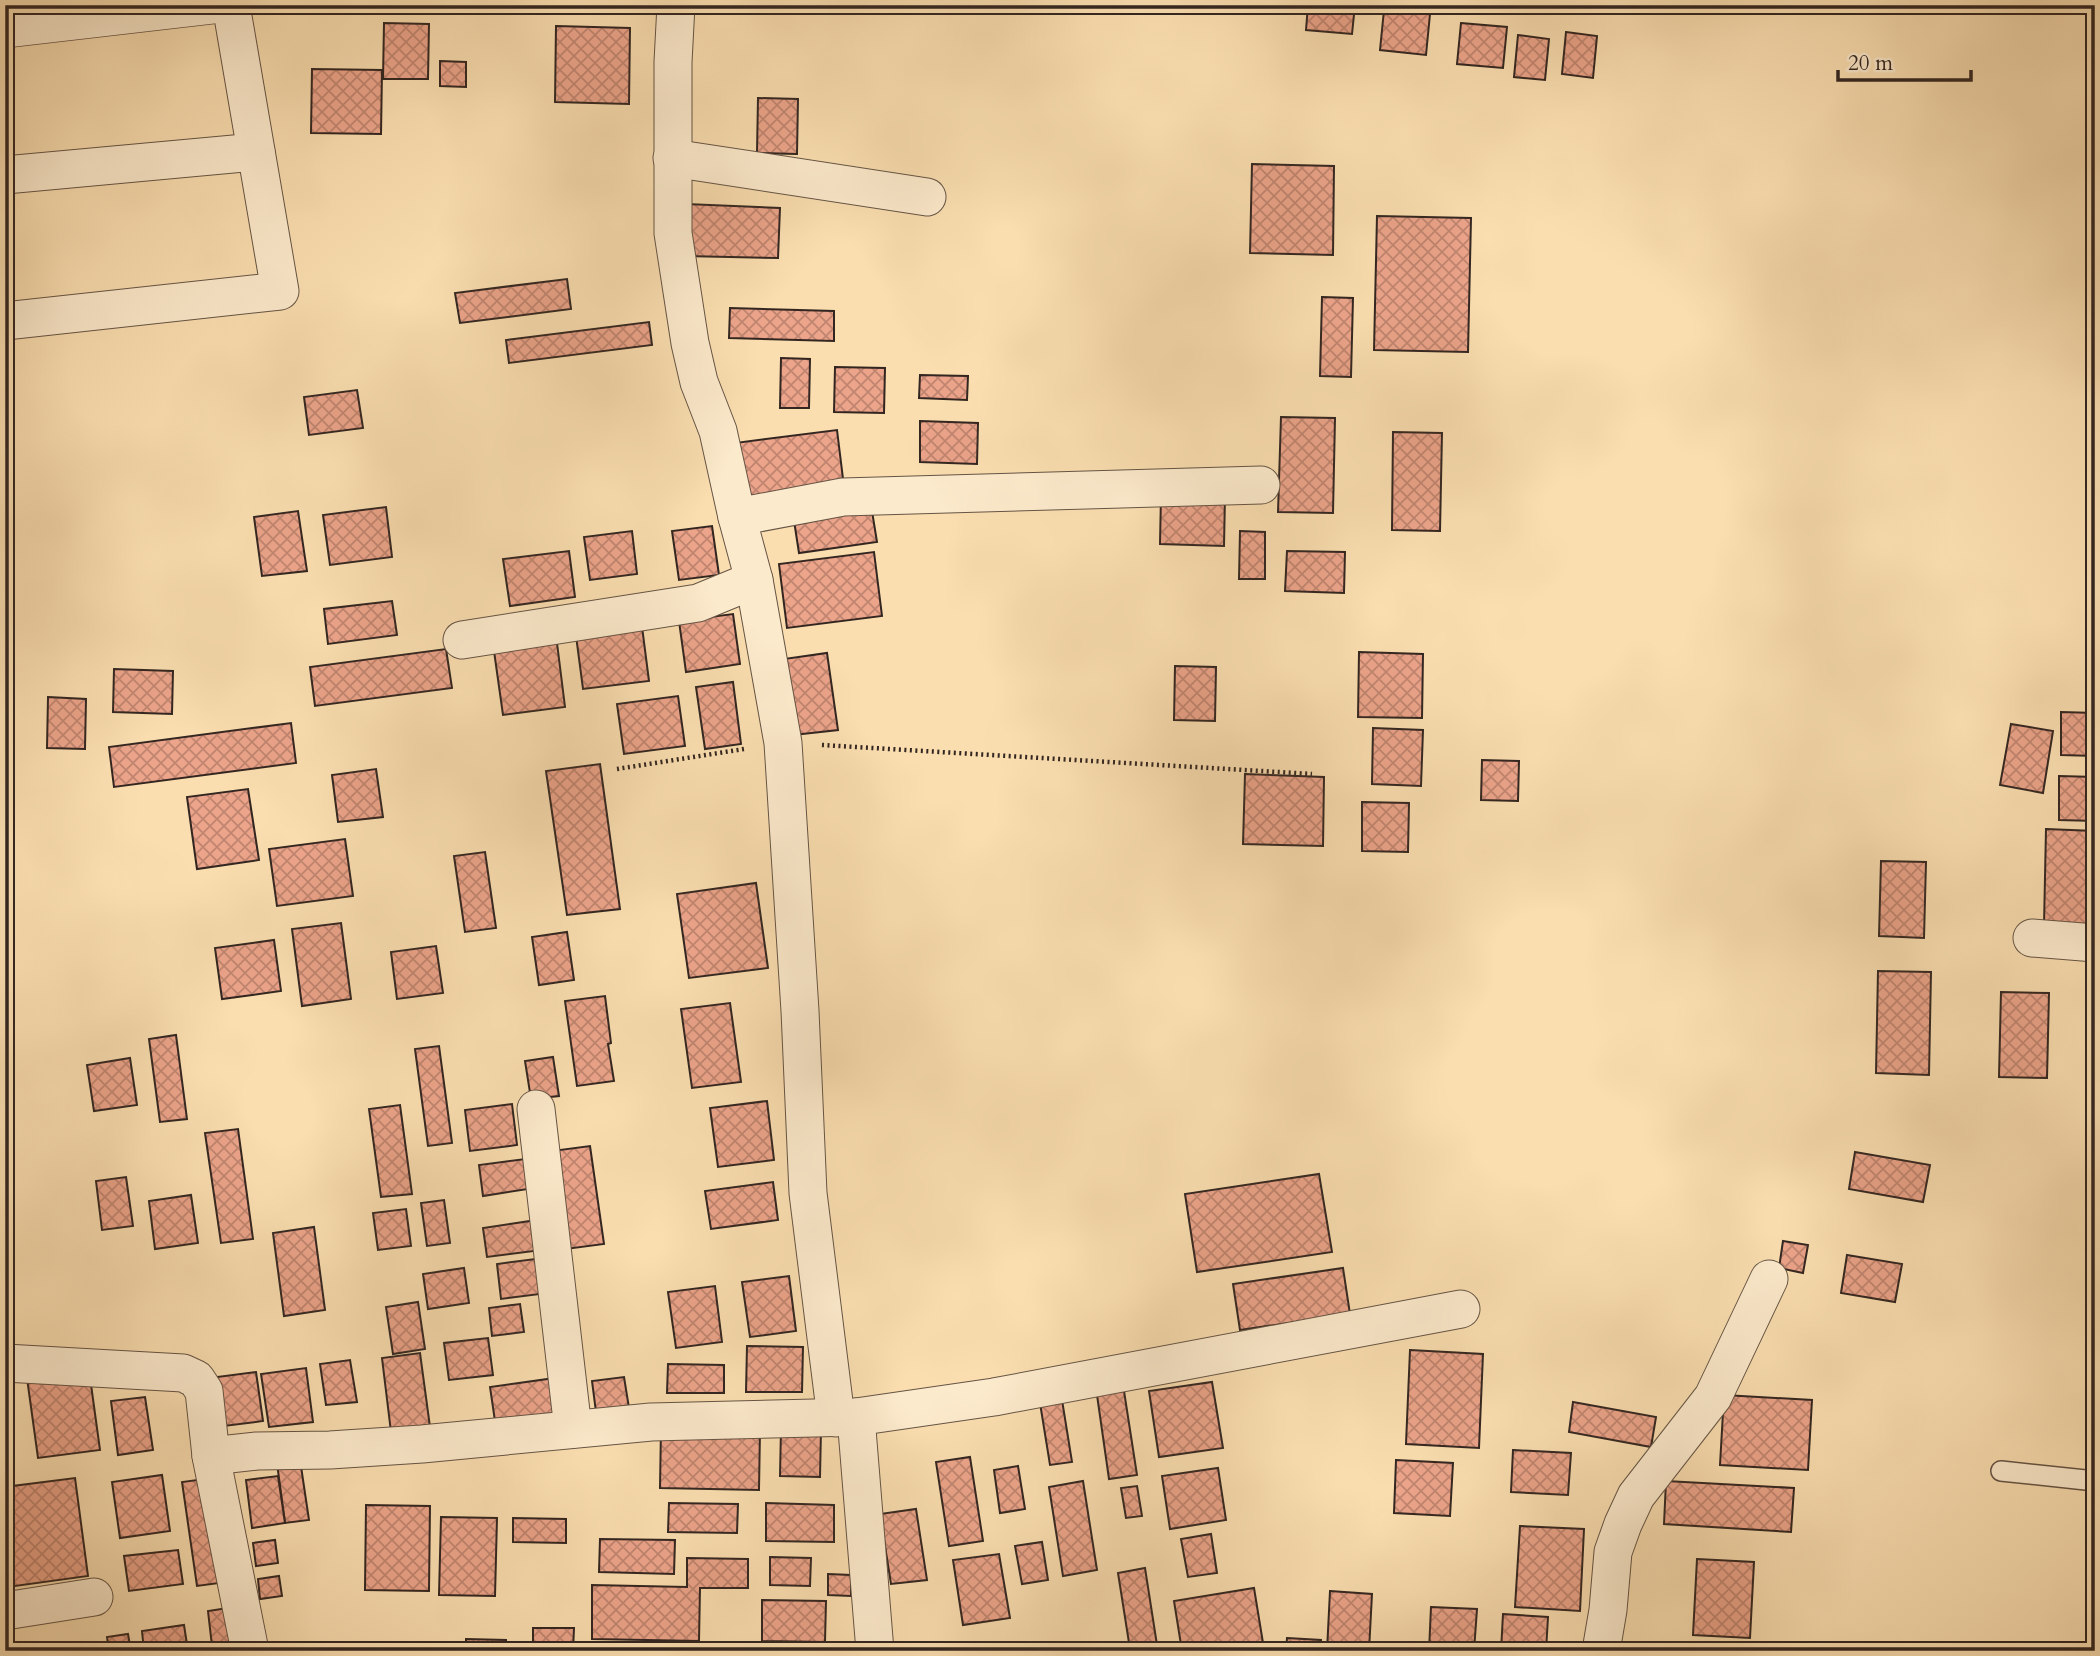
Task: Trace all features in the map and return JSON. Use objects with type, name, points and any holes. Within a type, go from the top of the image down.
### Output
[{"type":"street","points":[[5,29],[68,13],[212,5]]},
{"type":"street","points":[[5,321],[280,291],[231,5]]},
{"type":"street","points":[[676,5],[673,62],[673,233],[690,343],[699,382],[718,431],[754,580],[783,743],[800,1011],[808,1193],[846,1417],[875,1651]]},
{"type":"street","points":[[5,175],[256,152]]},
{"type":"street","points":[[672,158],[927,197]]},
{"type":"street","points":[[737,517],[843,497],[1261,485]]},
{"type":"street","points":[[462,640],[698,603],[754,580]]},
{"type":"street","points":[[2032,938],[2095,943]]},
{"type":"street","points":[[536,1109],[573,1429]]},
{"type":"street","points":[[1601,1651],[1613,1552],[1623,1524],[1636,1496],[1713,1397],[1769,1279]]},
{"type":"street","points":[[211,1456],[257,1451],[422,1444],[712,1419],[846,1417],[994,1397],[1461,1310]]},
{"type":"street","points":[[5,1363],[183,1373],[196,1379],[204,1391],[211,1456],[250,1651]]},
{"type":"street","points":[[5,1611],[94,1597]]},
{"type":"lane","points":[[2001,1471],[2095,1481]]},
{"type":"path","points":[[617,769],[783,743],[1312,774]]},
{"type":"building","points":[[1308,5],[1355,5],[1352,34],[1306,30]]},
{"type":"building","points":[[1384,10],[1430,14],[1426,55],[1380,50]]},
{"type":"building","points":[[384,23],[429,24],[428,79],[383,79]]},
{"type":"building","points":[[1461,23],[1507,27],[1503,68],[1457,64]]},
{"type":"building","points":[[556,26],[630,28],[629,104],[555,102]]},
{"type":"building","points":[[1566,32],[1597,36],[1593,78],[1562,74]]},
{"type":"building","points":[[1518,35],[1549,39],[1545,80],[1514,77]]},
{"type":"building","points":[[440,61],[466,62],[466,87],[440,86]]},
{"type":"building","points":[[312,69],[382,70],[381,134],[311,133]]},
{"type":"building","points":[[758,98],[798,99],[797,154],[757,153]]},
{"type":"building","points":[[1252,164],[1334,166],[1333,255],[1250,253]]},
{"type":"building","points":[[686,204],[780,208],[778,258],[685,256]]},
{"type":"building","points":[[1377,216],[1471,218],[1468,352],[1374,350]]},
{"type":"building","points":[[567,279],[571,309],[460,323],[455,293]]},
{"type":"building","points":[[1322,297],[1353,298],[1351,377],[1320,376]]},
{"type":"building","points":[[730,308],[834,311],[834,341],[729,338]]},
{"type":"building","points":[[649,322],[652,345],[509,363],[506,340]]},
{"type":"building","points":[[781,358],[810,359],[809,408],[780,408]]},
{"type":"building","points":[[835,367],[885,368],[884,413],[834,412]]},
{"type":"building","points":[[920,375],[968,376],[967,400],[919,398]]},
{"type":"building","points":[[357,390],[363,428],[309,435],[304,397]]},
{"type":"building","points":[[1281,417],[1335,418],[1333,513],[1278,512]]},
{"type":"building","points":[[920,421],[978,423],[977,464],[920,462]]},
{"type":"building","points":[[837,430],[844,487],[742,500],[735,443]]},
{"type":"building","points":[[1393,432],[1442,433],[1440,531],[1392,530]]},
{"type":"building","points":[[1161,495],[1225,496],[1224,546],[1160,544]]},
{"type":"building","points":[[871,505],[877,542],[799,553],[793,514]]},
{"type":"building","points":[[386,507],[392,557],[330,565],[323,515]]},
{"type":"building","points":[[298,511],[307,571],[262,576],[254,517]]},
{"type":"building","points":[[712,526],[719,575],[679,580],[672,531]]},
{"type":"building","points":[[632,531],[637,574],[590,580],[584,537]]},
{"type":"building","points":[[1240,531],[1265,532],[1265,579],[1239,579]]},
{"type":"building","points":[[569,551],[575,597],[510,606],[503,559]]},
{"type":"building","points":[[1287,551],[1345,552],[1344,593],[1285,591]]},
{"type":"building","points":[[874,552],[882,616],[787,628],[779,564]]},
{"type":"building","points":[[392,601],[397,635],[328,644],[324,609]]},
{"type":"building","points":[[733,614],[740,664],[686,672],[679,621]]},
{"type":"building","points":[[641,619],[649,681],[583,689],[575,628]]},
{"type":"building","points":[[557,643],[565,707],[503,715],[494,651]]},
{"type":"building","points":[[446,649],[452,688],[315,706],[310,667]]},
{"type":"building","points":[[1359,652],[1423,654],[1422,718],[1358,717]]},
{"type":"building","points":[[827,653],[838,730],[794,735],[784,659]]},
{"type":"building","points":[[1175,666],[1216,667],[1215,721],[1174,720]]},
{"type":"building","points":[[114,669],[173,671],[172,714],[113,712]]},
{"type":"building","points":[[733,682],[741,744],[705,749],[696,687]]},
{"type":"building","points":[[678,696],[685,746],[624,754],[617,704]]},
{"type":"building","points":[[48,697],[86,699],[85,749],[47,748]]},
{"type":"building","points":[[2061,712],[2095,713],[2095,756],[2061,755]]},
{"type":"building","points":[[291,723],[296,763],[114,787],[109,747]]},
{"type":"building","points":[[2011,724],[2053,731],[2043,793],[2000,785]]},
{"type":"building","points":[[1373,728],[1423,730],[1421,786],[1372,784]]},
{"type":"building","points":[[1482,760],[1519,761],[1518,801],[1481,800]]},
{"type":"building","points":[[600,764],[620,909],[567,915],[546,771]]},
{"type":"building","points":[[376,769],[383,817],[338,822],[332,775]]},
{"type":"building","points":[[1245,774],[1324,777],[1323,846],[1243,844]]},
{"type":"building","points":[[2059,776],[2095,777],[2095,821],[2059,820]]},
{"type":"building","points":[[248,789],[259,860],[197,869],[187,797]]},
{"type":"building","points":[[1362,802],[1409,803],[1408,852],[1362,851]]},
{"type":"building","points":[[2046,829],[2095,831],[2095,927],[2044,925]]},
{"type":"building","points":[[345,839],[353,896],[277,906],[269,849]]},
{"type":"building","points":[[485,852],[496,928],[465,932],[454,856]]},
{"type":"building","points":[[1881,861],[1926,862],[1924,938],[1879,936]]},
{"type":"building","points":[[756,883],[768,968],[689,978],[677,894]]},
{"type":"building","points":[[341,923],[351,999],[302,1006],[292,929]]},
{"type":"building","points":[[567,932],[574,980],[539,985],[532,937]]},
{"type":"building","points":[[274,940],[281,991],[222,999],[215,948]]},
{"type":"building","points":[[436,946],[443,993],[397,999],[391,952]]},
{"type":"building","points":[[1878,971],[1931,972],[1929,1075],[1876,1073]]},
{"type":"building","points":[[2001,992],[2049,993],[2047,1078],[1999,1077]]},
{"type":"building","points":[[605,996],[614,1081],[577,1086],[565,1001]]},
{"type":"building","points":[[730,1003],[741,1082],[692,1088],[681,1009]]},
{"type":"building","points":[[176,1035],[187,1119],[160,1122],[149,1039]]},
{"type":"building","points":[[439,1046],[452,1143],[428,1146],[415,1049]]},
{"type":"building","points":[[553,1057],[559,1096],[531,1099],[525,1061]]},
{"type":"building","points":[[130,1058],[137,1105],[94,1111],[87,1065]]},
{"type":"building","points":[[767,1101],[774,1160],[718,1167],[710,1108]]},
{"type":"building","points":[[512,1104],[517,1145],[470,1151],[465,1110]]},
{"type":"building","points":[[400,1105],[412,1194],[381,1197],[369,1109]]},
{"type":"building","points":[[238,1129],[253,1239],[221,1243],[205,1133]]},
{"type":"building","points":[[590,1146],[604,1244],[566,1249],[552,1151]]},
{"type":"building","points":[[1855,1152],[1930,1165],[1923,1202],[1849,1189]]},
{"type":"building","points":[[525,1159],[528,1189],[483,1196],[479,1165]]},
{"type":"building","points":[[1319,1174],[1332,1252],[1197,1272],[1185,1194]]},
{"type":"building","points":[[126,1177],[133,1226],[102,1230],[96,1181]]},
{"type":"building","points":[[773,1182],[778,1220],[711,1229],[705,1191]]},
{"type":"building","points":[[5,1183],[13,1231],[5,1232]]},
{"type":"building","points":[[191,1195],[198,1243],[155,1249],[149,1201]]},
{"type":"building","points":[[444,1200],[450,1243],[427,1246],[421,1203]]},
{"type":"building","points":[[406,1209],[411,1246],[378,1250],[373,1213]]},
{"type":"building","points":[[537,1220],[542,1250],[487,1257],[483,1228]]},
{"type":"building","points":[[314,1227],[325,1310],[284,1316],[273,1233]]},
{"type":"building","points":[[1783,1241],[1808,1245],[1803,1273],[1779,1268]]},
{"type":"building","points":[[1847,1255],[1902,1264],[1895,1302],[1841,1293]]},
{"type":"building","points":[[543,1258],[548,1293],[501,1299],[497,1264]]},
{"type":"building","points":[[464,1268],[469,1303],[428,1309],[423,1274]]},
{"type":"building","points":[[1343,1268],[1350,1314],[1240,1330],[1233,1284]]},
{"type":"building","points":[[789,1276],[796,1331],[750,1337],[742,1282]]},
{"type":"building","points":[[715,1286],[722,1342],[676,1348],[668,1292]]},
{"type":"building","points":[[418,1302],[425,1349],[393,1354],[386,1307]]},
{"type":"building","points":[[520,1304],[524,1332],[492,1336],[489,1308]]},
{"type":"building","points":[[488,1338],[493,1375],[449,1380],[444,1343]]},
{"type":"building","points":[[747,1346],[803,1347],[802,1392],[746,1392]]},
{"type":"building","points":[[1410,1350],[1483,1354],[1479,1448],[1406,1444]]},
{"type":"building","points":[[420,1353],[430,1427],[391,1432],[382,1358]]},
{"type":"building","points":[[350,1360],[357,1402],[326,1405],[320,1364]]},
{"type":"building","points":[[668,1364],[724,1365],[724,1393],[667,1393]]},
{"type":"building","points":[[306,1368],[313,1422],[269,1427],[261,1374]]},
{"type":"building","points":[[89,1370],[100,1450],[38,1458],[27,1378]]},
{"type":"building","points":[[256,1372],[263,1421],[216,1427],[209,1378]]},
{"type":"building","points":[[624,1377],[629,1408],[596,1412],[592,1381]]},
{"type":"building","points":[[555,1378],[561,1420],[496,1428],[490,1387]]},
{"type":"building","points":[[1212,1382],[1223,1448],[1159,1457],[1149,1391]]},
{"type":"building","points":[[1124,1391],[1137,1475],[1109,1479],[1097,1395]]},
{"type":"building","points":[[1724,1395],[1812,1400],[1808,1470],[1720,1465]]},
{"type":"building","points":[[145,1397],[153,1450],[118,1455],[111,1401]]},
{"type":"building","points":[[1062,1400],[1072,1462],[1050,1465],[1040,1403]]},
{"type":"building","points":[[1573,1402],[1656,1417],[1651,1447],[1569,1432]]},
{"type":"building","points":[[661,1428],[760,1430],[759,1490],[660,1488]]},
{"type":"building","points":[[781,1428],[821,1429],[820,1477],[780,1476]]},
{"type":"building","points":[[1513,1450],[1571,1453],[1568,1495],[1511,1492]]},
{"type":"building","points":[[299,1453],[309,1520],[285,1523],[276,1456]]},
{"type":"building","points":[[970,1457],[983,1541],[949,1546],[936,1462]]},
{"type":"building","points":[[1396,1460],[1453,1463],[1450,1516],[1394,1513]]},
{"type":"building","points":[[1018,1466],[1025,1509],[1000,1513],[994,1470]]},
{"type":"building","points":[[1218,1468],[1226,1520],[1170,1529],[1162,1476]]},
{"type":"building","points":[[162,1475],[170,1531],[120,1538],[112,1482]]},
{"type":"building","points":[[278,1476],[285,1523],[252,1528],[246,1480]]},
{"type":"building","points":[[75,1478],[88,1576],[8,1587],[5,1569],[5,1487]]},
{"type":"building","points":[[212,1478],[227,1582],[197,1586],[182,1482]]},
{"type":"building","points":[[1083,1481],[1097,1570],[1063,1576],[1049,1487]]},
{"type":"building","points":[[1666,1481],[1794,1488],[1791,1532],[1664,1524]]},
{"type":"building","points":[[1137,1486],[1142,1516],[1126,1518],[1121,1488]]},
{"type":"building","points":[[669,1503],[738,1504],[737,1533],[668,1532]]},
{"type":"building","points":[[766,1503],[834,1505],[834,1542],[766,1541]]},
{"type":"building","points":[[366,1505],[430,1506],[429,1591],[365,1590]]},
{"type":"building","points":[[916,1509],[927,1580],[891,1584],[880,1514]]},
{"type":"building","points":[[441,1517],[497,1518],[495,1596],[439,1595]]},
{"type":"building","points":[[513,1518],[566,1519],[566,1543],[513,1542]]},
{"type":"building","points":[[1520,1526],[1584,1529],[1580,1611],[1515,1607]]},
{"type":"building","points":[[1211,1534],[1217,1573],[1188,1577],[1181,1539]]},
{"type":"building","points":[[600,1539],[675,1540],[674,1574],[599,1572]]},
{"type":"building","points":[[275,1540],[278,1563],[256,1566],[253,1543]]},
{"type":"building","points":[[1042,1542],[1048,1580],[1022,1584],[1015,1546]]},
{"type":"building","points":[[178,1550],[183,1584],[129,1591],[124,1556]]},
{"type":"building","points":[[999,1554],[1010,1618],[963,1625],[953,1560]]},
{"type":"building","points":[[770,1557],[811,1558],[810,1586],[770,1585]]},
{"type":"building","points":[[687,1558],[748,1559],[748,1588],[700,1588],[699,1641],[592,1639],[592,1585],[687,1587]]},
{"type":"building","points":[[1697,1559],[1754,1562],[1750,1638],[1693,1635]]},
{"type":"building","points":[[1145,1568],[1157,1645],[1130,1649],[1118,1573]]},
{"type":"building","points":[[828,1574],[851,1575],[851,1596],[828,1595]]},
{"type":"building","points":[[279,1576],[282,1596],[260,1599],[258,1579]]},
{"type":"building","points":[[1254,1588],[1263,1643],[1210,1651],[1182,1651],[1174,1601]]},
{"type":"building","points":[[1330,1591],[1372,1594],[1369,1651],[1327,1651]]},
{"type":"building","points":[[762,1600],[826,1601],[825,1642],[762,1641]]},
{"type":"building","points":[[235,1607],[240,1643],[212,1646],[208,1611]]},
{"type":"building","points":[[1431,1607],[1477,1609],[1474,1651],[1429,1651]]},
{"type":"building","points":[[1503,1614],[1548,1617],[1546,1651],[1501,1651]]},
{"type":"building","points":[[184,1625],[188,1651],[144,1651],[142,1631]]},
{"type":"building","points":[[533,1628],[574,1628],[573,1651],[533,1651]]},
{"type":"building","points":[[128,1634],[131,1651],[109,1651],[107,1637]]},
{"type":"building","points":[[1287,1638],[1321,1640],[1321,1651],[1286,1651]]},
{"type":"building","points":[[466,1639],[506,1640],[506,1651],[466,1651]]},
{"type":"building","points":[[809,1647],[855,1648],[855,1651],[809,1651]]}]
